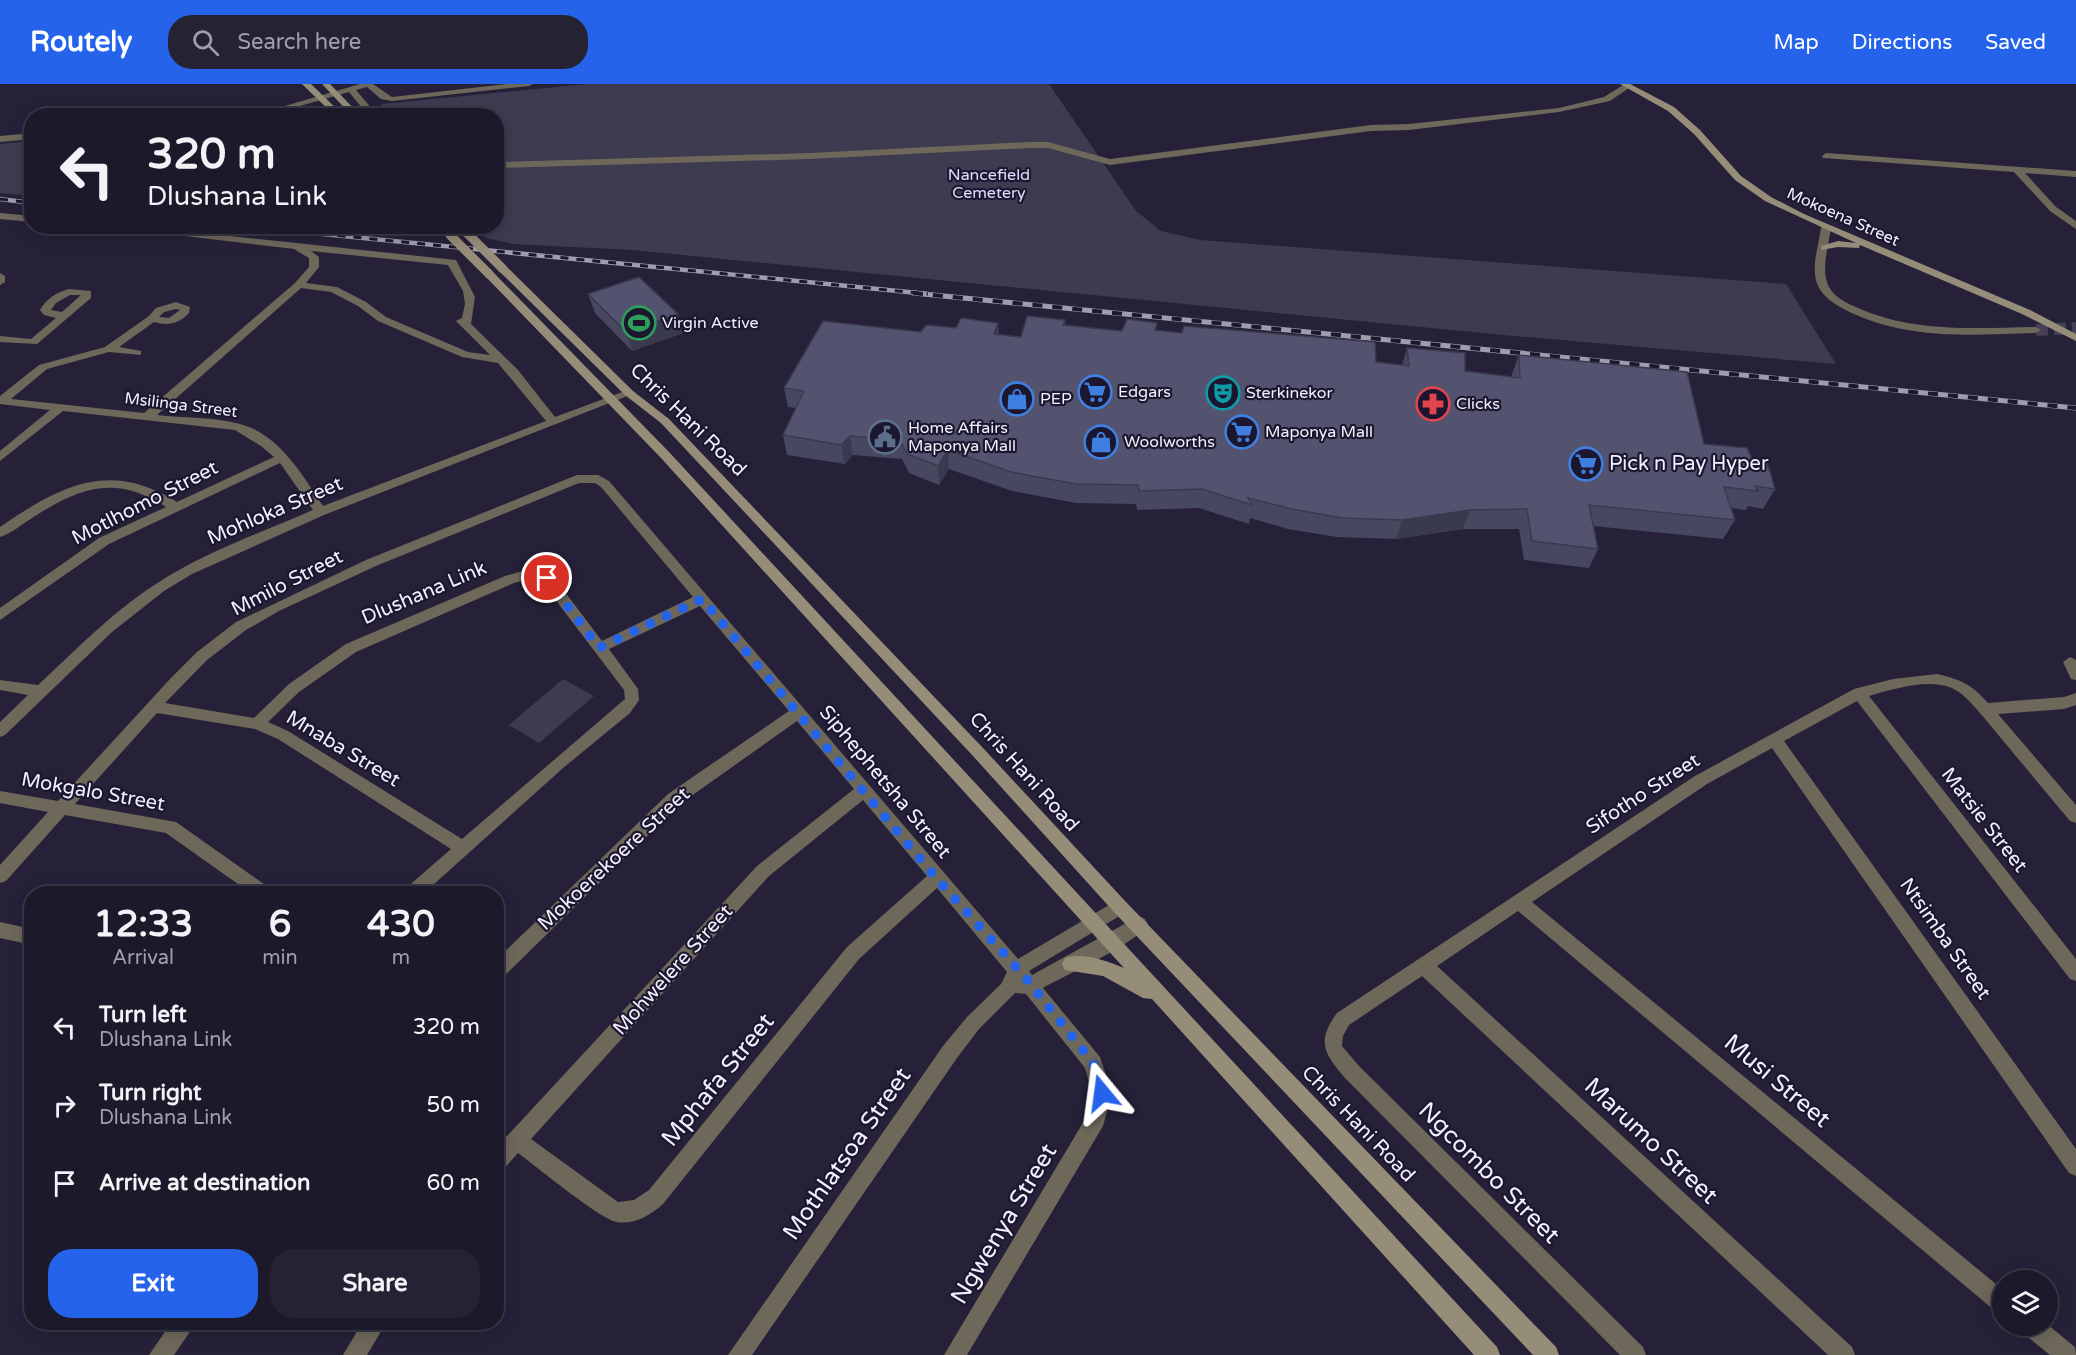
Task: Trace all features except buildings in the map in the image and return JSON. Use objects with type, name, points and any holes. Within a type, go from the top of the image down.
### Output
[{"type":"main road","points":[[306,84],[333,108]]},
{"type":"main road","points":[[326,84],[350,108]]},
{"type":"main road","name":"Mokoena Street","points":[[1626,85],[1660,102],[1686,120],[1726,166],[1749,187],[1786,209],[2018,309],[2076,338]]},
{"type":"main road","name":"Chris Hani Road","points":[[449,234],[496,272],[685,442],[978,752],[1120,907],[1548,1355]]},
{"type":"main road","name":"Chris Hani Road","points":[[467,234],[496,272],[610,401],[665,455],[1489,1355]]},
{"type":"main road","points":[[1824,248],[1848,244],[1897,257]]},
{"type":"main road","points":[[1071,964],[1097,965],[1114,971],[1166,1003]]},
{"type":"street","points":[[286,108],[368,84],[384,97],[398,99],[529,84]]},
{"type":"street","points":[[504,165],[810,156],[1030,145],[1048,145],[1110,162],[1371,128],[1409,127],[1559,110],[1607,99],[1626,85]]},
{"type":"street","points":[[351,90],[367,108]]},
{"type":"street","points":[[299,108],[312,106],[319,108]]},
{"type":"street","points":[[0,140],[24,137]]},
{"type":"street","points":[[1826,156],[2076,174]]},
{"type":"street","points":[[2016,169],[2053,209],[2076,226]]},
{"type":"street","points":[[0,216],[24,218]]},
{"type":"street","points":[[1826,227],[1822,282],[1826,289],[1844,305],[1874,320],[1925,331],[2036,330]]},
{"type":"street","points":[[181,234],[452,262],[456,274],[469,288],[472,297],[463,323],[528,387],[553,422]]},
{"type":"street","points":[[147,417],[299,285],[314,267],[314,257],[296,246]]},
{"type":"street","points":[[0,276],[0,282]]},
{"type":"street","points":[[299,285],[333,289],[362,304],[382,319],[466,355],[500,360]]},
{"type":"street","points":[[0,401],[38,354],[64,316]]},
{"type":"street","points":[[109,349],[153,318]]},
{"type":"street","points":[[0,339],[38,354],[109,349],[137,353]]},
{"type":"street","name":"Mohloka Street","points":[[0,731],[107,628],[159,588],[214,558],[320,512],[629,393]]},
{"type":"street","name":"Msilinga Street","points":[[0,401],[238,427],[256,436],[283,457],[320,512]]},
{"type":"street","points":[[0,458],[61,407]]},
{"type":"street","name":"Motlhomo Street","points":[[0,615],[104,541],[174,506],[283,457]]},
{"type":"street","name":"Mmilo Street","points":[[0,876],[153,707],[210,650],[242,626],[300,595],[577,479],[598,479],[605,484]]},
{"type":"street","points":[[0,533],[58,497],[100,482],[148,488],[174,506]]},
{"type":"street","name":"Siphephetsha Street","points":[[605,484],[937,879],[1018,968],[1093,1063],[1102,1093],[1096,1119]]},
{"type":"street","name":"Dlushana Link","points":[[257,724],[294,688],[351,648],[520,576],[537,574],[547,578],[631,689],[630,705],[558,764],[420,886]]},
{"type":"street","points":[[599,648],[702,599]]},
{"type":"street","name":"Sifotho Street","points":[[1343,1019],[1701,780],[1859,693],[1893,684],[1936,679],[1957,684],[1970,692],[2075,813]]},
{"type":"street","points":[[0,685],[40,691]]},
{"type":"street","name":"Matsie Street","points":[[1859,693],[2076,973]]},
{"type":"street","points":[[1985,709],[2064,703],[2076,699]]},
{"type":"street","name":"Mnaba Street","points":[[153,707],[257,724],[283,735],[464,849]]},
{"type":"street","name":"Mokoerekoere Street","points":[[504,964],[674,799],[797,713]]},
{"type":"street","name":"Ntsimba Street","points":[[1775,740],[2076,1166]]},
{"type":"street","name":"Mohwelere Street","points":[[504,1155],[763,871],[863,791]]},
{"type":"street","name":"Mokgalo Street","points":[[0,797],[170,827],[254,886]]},
{"type":"street","name":"Mphafa Street","points":[[518,1141],[615,1212],[635,1212],[656,1197],[853,953],[937,879]]},
{"type":"street","name":"Musi Street","points":[[1518,901],[1992,1294]]},
{"type":"street","points":[[1018,968],[1120,907]]},
{"type":"street","points":[[1007,990],[1031,985],[1112,942],[1138,924]]},
{"type":"street","points":[[0,930],[24,935]]},
{"type":"street","name":"Marumo Street","points":[[1423,965],[1844,1355]]},
{"type":"street","name":"Mothlatsoa Street","points":[[739,1355],[950,1052],[973,1023],[1007,990],[1018,968]]},
{"type":"street","name":"Ngcombo Street","points":[[1343,1019],[1331,1036],[1331,1044],[1352,1072],[1635,1355]]},
{"type":"street","name":"Ngwenya Street","points":[[955,1355],[1096,1119]]},
{"type":"street","points":[[160,1355],[180,1330]]},
{"type":"street","points":[[354,1355],[370,1330]]},
{"type":"street","points":[[2044,1336],[2067,1355]]},
{"type":"green space","name":"Nancefield Cemetery","points":[[587,84],[1049,84],[1136,211],[1161,231],[1200,240],[1786,284],[1836,364],[1503,335],[632,250],[514,244],[486,238],[482,234],[504,234],[504,108],[383,108],[381,104]]},
{"type":"green space","points":[[24,142],[24,195],[0,193],[0,144]]},
{"type":"green space","points":[[563,679],[594,696],[539,743],[509,725]]},
{"type":"tunnel","points":[[2036,330],[2076,328]]},
{"type":"railway","points":[[0,199],[24,202]]},
{"type":"railway","points":[[323,234],[928,294]]},
{"type":"railway","points":[[913,293],[2076,408]]},
{"type":"place","name":"Virgin Active","points":[[639,323]]},
{"type":"place","name":"Edgars","points":[[1095,392]]},
{"type":"place","name":"Sterkinekor","points":[[1223,393]]},
{"type":"place","name":"PEP","points":[[1017,399]]},
{"type":"place","name":"Clicks","points":[[1433,404]]},
{"type":"place","name":"Maponya Mall","points":[[1242,432]]},
{"type":"place","name":"Home Affairs Maponya Mall","points":[[885,437]]},
{"type":"place","name":"Woolworths","points":[[1101,442]]},
{"type":"place","name":"Pick n Pay Hyper","points":[[1586,464]]},
{"type":"route","points":[[547,578],[599,648],[702,599],[937,879],[1025,977],[1082,1047],[1098,1074],[1102,1093]]}]
